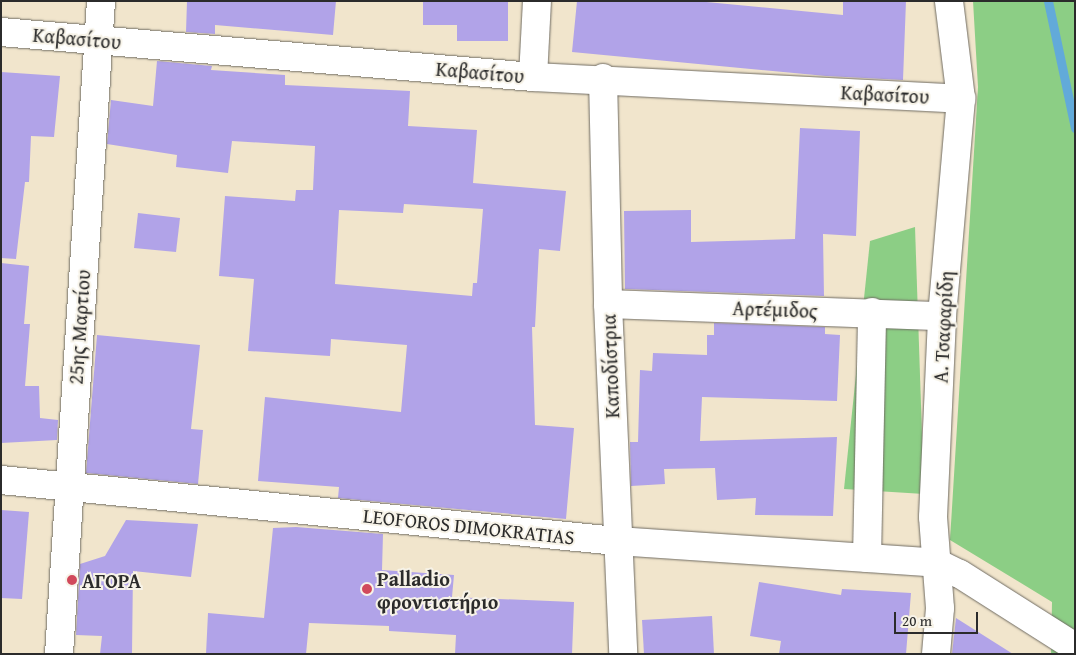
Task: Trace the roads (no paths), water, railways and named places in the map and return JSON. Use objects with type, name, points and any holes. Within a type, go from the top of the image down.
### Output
[{"type":"street","name":"25ης Μαρτίου","points":[[58,654],[101,1]]},
{"type":"street","points":[[534,77],[537,1]]},
{"type":"street","name":"Α. Τσαφαρίδη","points":[[936,654],[940,608],[934,517],[942,316],[960,99],[949,1]]},
{"type":"street","name":"Καβασίτου","points":[[1,32],[534,77],[603,78],[960,99]]},
{"type":"street","name":"Καποδίστρια","points":[[603,78],[608,304],[623,654]]},
{"type":"street","name":"Αρτέμιδος","points":[[608,304],[942,316]]},
{"type":"street","points":[[866,558],[872,312]]},
{"type":"street","name":"LEOFOROS DIMOKRATIAS","points":[[1,480],[617,541],[937,563]]},
{"type":"street","points":[[937,563],[960,574],[1070,644]]},
{"type":"waterway","points":[[1048,1],[1075,128]]},
{"type":"place","name":"ΑΓΟΡΑ","points":[[72,580]]},
{"type":"place","name":"Palladio φροντιστήριο","points":[[367,589]]}]
